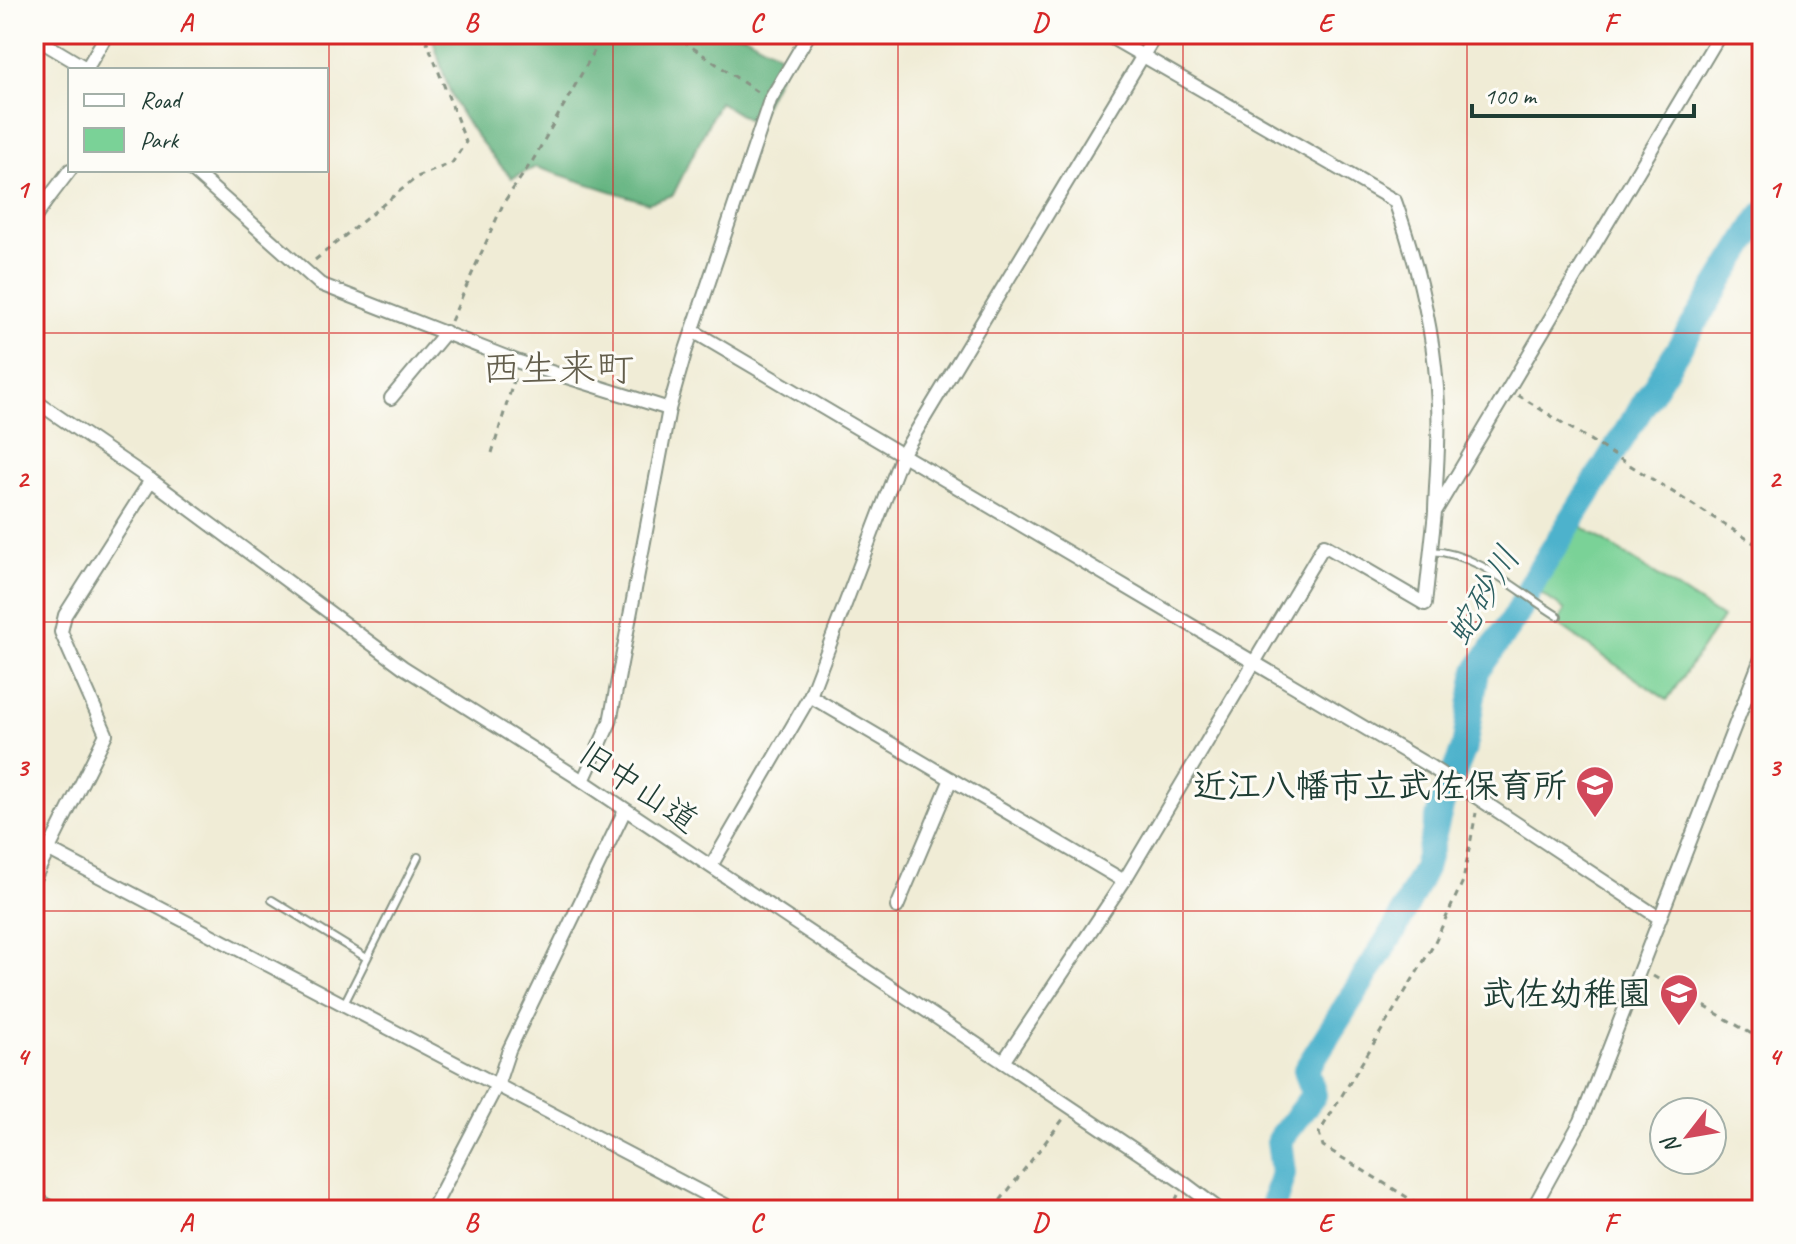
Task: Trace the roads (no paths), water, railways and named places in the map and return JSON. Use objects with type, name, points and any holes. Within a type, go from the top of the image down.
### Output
[{"type":"street","points":[[89,68],[107,34]]},
{"type":"street","points":[[583,781],[610,722],[669,409],[770,100],[809,34]]},
{"type":"street","points":[[1003,1062],[1124,881],[1324,545],[1425,604],[1435,512],[1438,406],[1430,324],[1415,257],[1395,201],[1105,34]]},
{"type":"street","points":[[711,866],[810,696],[902,455],[1156,34]]},
{"type":"street","points":[[1435,512],[1720,34]]},
{"type":"street","points":[[35,40],[86,68]]},
{"type":"street","points":[[34,219],[39,202],[68,172]]},
{"type":"street","points":[[194,172],[320,284],[519,362],[669,409]]},
{"type":"street","points":[[693,331],[1440,773],[1478,801],[1658,917]]},
{"type":"street","points":[[391,398],[446,332]]},
{"type":"street","name":"旧中山道","points":[[34,400],[151,480],[403,667],[711,866],[1220,1210]]},
{"type":"street","points":[[34,879],[106,734],[61,632],[65,615],[151,480]]},
{"type":"street","points":[[1532,1210],[1581,1121],[1762,656]]},
{"type":"street","points":[[810,696],[1124,881]]},
{"type":"street","points":[[897,907],[951,779]]},
{"type":"street","points":[[432,1210],[498,1083],[509,1050],[624,812]]},
{"type":"street","points":[[34,842],[735,1210]]},
{"type":"street","points":[[34,1198],[56,1210]]},
{"type":"lane","points":[[1431,551],[1454,552],[1511,583],[1558,616]]},
{"type":"lane","points":[[344,1004],[418,857]]},
{"type":"lane","points":[[272,900],[365,957]]},
{"type":"waterway","name":"蛇砂川","points":[[1272,1210],[1283,1173],[1279,1140],[1314,1095],[1306,1070],[1396,927],[1425,868],[1442,803],[1464,748],[1477,671],[1517,614],[1535,578],[1762,215]]},
{"type":"place","name":"近江八幡市立武佐保育所","points":[[1595,819]]},
{"type":"place","name":"武佐幼稚園","points":[[1679,1027]]},
{"type":"district","name":"西生来町","points":[[558,368]]}]
